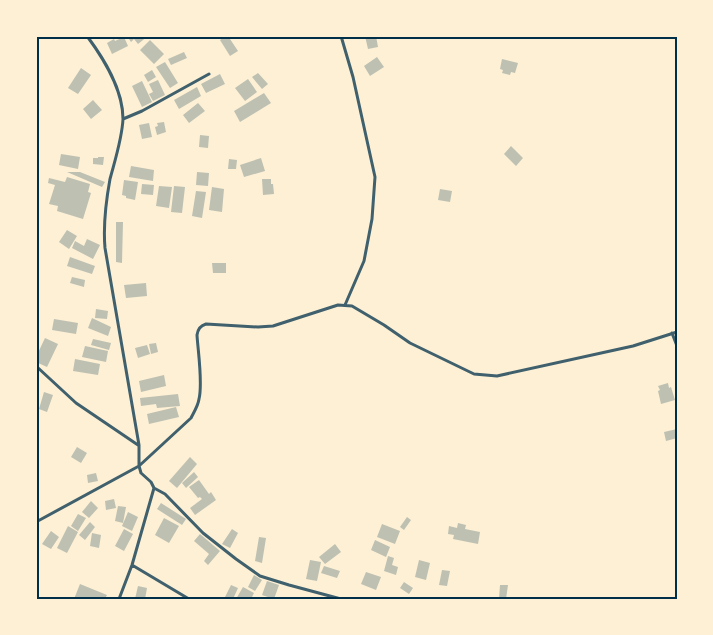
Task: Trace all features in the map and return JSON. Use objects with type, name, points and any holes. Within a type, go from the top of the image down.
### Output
[{"type":"street","points":[[87,36],[110,73],[121,103],[123,119],[110,182],[104,231],[105,248],[139,445],[141,473],[151,482],[154,488],[164,494],[202,533],[260,576],[341,599]]},
{"type":"street","points":[[341,36],[353,77],[375,177],[372,219],[364,261],[345,305]]},
{"type":"street","points":[[123,119],[209,74]]},
{"type":"street","points":[[36,522],[139,466],[191,418],[197,408],[201,386],[197,335],[198,329],[206,324],[273,326],[338,305],[352,306],[410,343],[474,374],[489,376],[506,375],[633,346],[677,332]]},
{"type":"street","points":[[672,333],[677,346]]},
{"type":"street","points":[[36,366],[76,403],[139,445]]},
{"type":"street","points":[[119,599],[132,565],[154,488]]},
{"type":"street","points":[[132,565],[190,599]]},
{"type":"building","points":[[127,36],[148,36],[138,44],[134,39],[131,42]]},
{"type":"building","points":[[228,36],[238,51],[230,56],[220,40]]},
{"type":"building","points":[[365,36],[376,36],[378,47],[368,49]]},
{"type":"building","points":[[124,37],[128,46],[112,54],[107,43]]},
{"type":"building","points":[[150,40],[164,54],[154,64],[140,50]]},
{"type":"building","points":[[184,52],[187,58],[171,65],[168,59]]},
{"type":"building","points":[[377,57],[384,67],[370,76],[364,66]]},
{"type":"building","points":[[502,59],[518,63],[515,73],[511,72],[510,75],[502,73],[503,70],[500,69]]},
{"type":"building","points":[[165,62],[178,83],[170,88],[156,67]]},
{"type":"building","points":[[81,68],[91,75],[78,94],[68,88]]},
{"type":"building","points":[[152,70],[156,77],[148,82],[144,75]]},
{"type":"building","points":[[258,73],[268,84],[262,89],[252,77]]},
{"type":"building","points":[[220,74],[225,84],[206,93],[201,84]]},
{"type":"building","points":[[248,79],[257,92],[245,101],[235,88]]},
{"type":"building","points":[[158,80],[165,95],[153,101],[149,94],[153,92],[149,84]]},
{"type":"building","points":[[142,81],[152,102],[142,107],[132,86]]},
{"type":"building","points":[[197,87],[201,96],[179,109],[174,100]]},
{"type":"building","points":[[264,93],[271,103],[240,122],[234,111]]},
{"type":"building","points":[[93,100],[102,110],[91,119],[83,109]]},
{"type":"building","points":[[198,103],[205,111],[189,123],[183,115]]},
{"type":"building","points":[[164,122],[166,132],[157,135],[155,127],[158,126],[157,123]]},
{"type":"building","points":[[149,123],[152,137],[142,139],[139,125]]},
{"type":"building","points":[[200,135],[209,136],[208,148],[199,147]]},
{"type":"building","points":[[511,146],[523,158],[516,166],[504,154]]},
{"type":"building","points":[[61,154],[80,157],[78,169],[59,165]]},
{"type":"building","points":[[104,157],[103,165],[93,164],[93,158]]},
{"type":"building","points":[[261,158],[265,171],[244,177],[240,165]]},
{"type":"building","points":[[229,159],[237,160],[236,169],[228,169]]},
{"type":"building","points":[[131,166],[154,170],[153,181],[129,177]]},
{"type":"building","points":[[67,172],[80,172],[105,182],[102,187]]},
{"type":"building","points":[[197,172],[209,173],[208,186],[196,185]]},
{"type":"building","points":[[67,177],[90,184],[88,192],[91,193],[83,219],[57,211],[58,206],[49,204],[55,185],[48,183],[49,178],[65,182]]},
{"type":"building","points":[[262,179],[271,179],[274,194],[263,195]]},
{"type":"building","points":[[124,180],[138,182],[135,200],[122,195]]},
{"type":"building","points":[[142,184],[154,185],[153,195],[141,194]]},
{"type":"building","points":[[159,186],[172,187],[169,208],[156,206]]},
{"type":"building","points":[[174,186],[185,187],[182,213],[171,212]]},
{"type":"building","points":[[212,187],[224,189],[222,212],[209,210]]},
{"type":"building","points":[[440,189],[452,191],[450,202],[438,200]]},
{"type":"building","points":[[196,191],[206,192],[202,218],[192,216]]},
{"type":"building","points":[[116,222],[123,222],[122,263],[116,262]]},
{"type":"building","points":[[67,230],[77,236],[69,249],[59,242]]},
{"type":"building","points":[[87,239],[100,245],[93,259],[72,248],[75,241],[84,246]]},
{"type":"building","points":[[70,257],[95,266],[92,274],[67,266]]},
{"type":"building","points":[[212,263],[226,263],[226,273],[213,273]]},
{"type":"building","points":[[72,277],[85,280],[84,287],[70,283]]},
{"type":"building","points":[[146,283],[147,296],[126,298],[124,285]]},
{"type":"building","points":[[96,309],[108,311],[107,319],[95,318]]},
{"type":"building","points":[[92,318],[111,327],[108,336],[88,328]]},
{"type":"building","points":[[54,319],[78,323],[76,334],[52,330]]},
{"type":"building","points":[[45,338],[58,344],[47,367],[36,362],[36,357]]},
{"type":"building","points":[[93,339],[111,343],[109,350],[91,345]]},
{"type":"building","points":[[156,343],[158,352],[151,354],[149,344]]},
{"type":"building","points":[[147,345],[150,354],[138,358],[135,348]]},
{"type":"building","points":[[85,346],[108,351],[106,362],[82,357]]},
{"type":"building","points":[[75,359],[100,364],[98,375],[73,371]]},
{"type":"building","points":[[164,375],[166,386],[141,392],[139,381]]},
{"type":"building","points":[[668,383],[675,400],[661,404],[658,386]]},
{"type":"building","points":[[44,392],[53,395],[47,412],[39,409]]},
{"type":"building","points":[[178,394],[180,406],[157,408],[156,404],[141,406],[140,398]]},
{"type":"building","points":[[176,407],[179,417],[149,424],[147,414]]},
{"type":"building","points":[[677,429],[677,438],[666,441],[664,432]]},
{"type":"building","points":[[77,447],[87,453],[81,463],[71,457]]},
{"type":"building","points":[[190,457],[197,464],[177,488],[169,481]]},
{"type":"building","points":[[194,472],[198,477],[186,488],[182,483]]},
{"type":"building","points":[[96,473],[98,481],[88,483],[87,475]]},
{"type":"building","points":[[199,480],[216,500],[195,515],[190,508],[202,499],[198,498],[189,487]]},
{"type":"building","points":[[114,499],[116,508],[106,510],[105,501]]},
{"type":"building","points":[[91,501],[98,508],[89,518],[82,512]]},
{"type":"building","points":[[161,503],[186,519],[182,525],[157,509]]},
{"type":"building","points":[[118,506],[126,507],[123,523],[115,521]]},
{"type":"building","points":[[128,512],[138,517],[132,531],[122,526]]},
{"type":"building","points":[[78,514],[86,518],[78,531],[71,526]]},
{"type":"building","points":[[407,517],[411,520],[404,530],[400,527]]},
{"type":"building","points":[[164,518],[179,526],[169,543],[155,535]]},
{"type":"building","points":[[90,522],[95,527],[85,540],[79,535]]},
{"type":"building","points":[[458,523],[466,525],[465,529],[480,532],[478,544],[453,539],[454,535],[448,534],[449,526],[457,528]]},
{"type":"building","points":[[382,524],[400,531],[395,544],[377,537]]},
{"type":"building","points":[[68,526],[78,532],[67,553],[57,548]]},
{"type":"building","points":[[124,529],[133,534],[124,551],[115,546]]},
{"type":"building","points":[[232,529],[238,533],[230,548],[222,544]]},
{"type":"building","points":[[51,531],[59,537],[51,549],[42,544]]},
{"type":"building","points":[[92,533],[101,535],[99,548],[90,546]]},
{"type":"building","points":[[200,534],[220,551],[208,565],[204,561],[209,554],[194,541]]},
{"type":"building","points":[[259,537],[266,538],[262,563],[255,561]]},
{"type":"building","points":[[375,540],[390,547],[386,557],[371,550]]},
{"type":"building","points":[[335,544],[341,552],[325,564],[319,557]]},
{"type":"building","points":[[388,556],[394,558],[392,565],[398,567],[396,575],[384,571]]},
{"type":"building","points":[[310,560],[321,562],[317,581],[306,579]]},
{"type":"building","points":[[419,560],[430,563],[426,580],[415,577]]},
{"type":"building","points":[[324,566],[340,571],[337,578],[321,573]]},
{"type":"building","points":[[442,570],[450,571],[447,586],[439,585]]},
{"type":"building","points":[[366,572],[381,577],[376,590],[361,584]]},
{"type":"building","points":[[254,575],[262,580],[255,591],[248,587]]},
{"type":"building","points":[[267,581],[279,585],[274,599],[262,595]]},
{"type":"building","points":[[404,582],[413,588],[409,594],[400,588]]},
{"type":"building","points":[[80,584],[107,595],[105,599],[85,597],[84,599],[74,599]]},
{"type":"building","points":[[231,585],[238,588],[233,599],[224,599]]},
{"type":"building","points":[[500,585],[508,585],[506,599],[499,599]]},
{"type":"building","points":[[138,586],[147,588],[145,599],[135,599]]},
{"type":"building","points":[[243,587],[254,593],[251,599],[236,599]]}]
